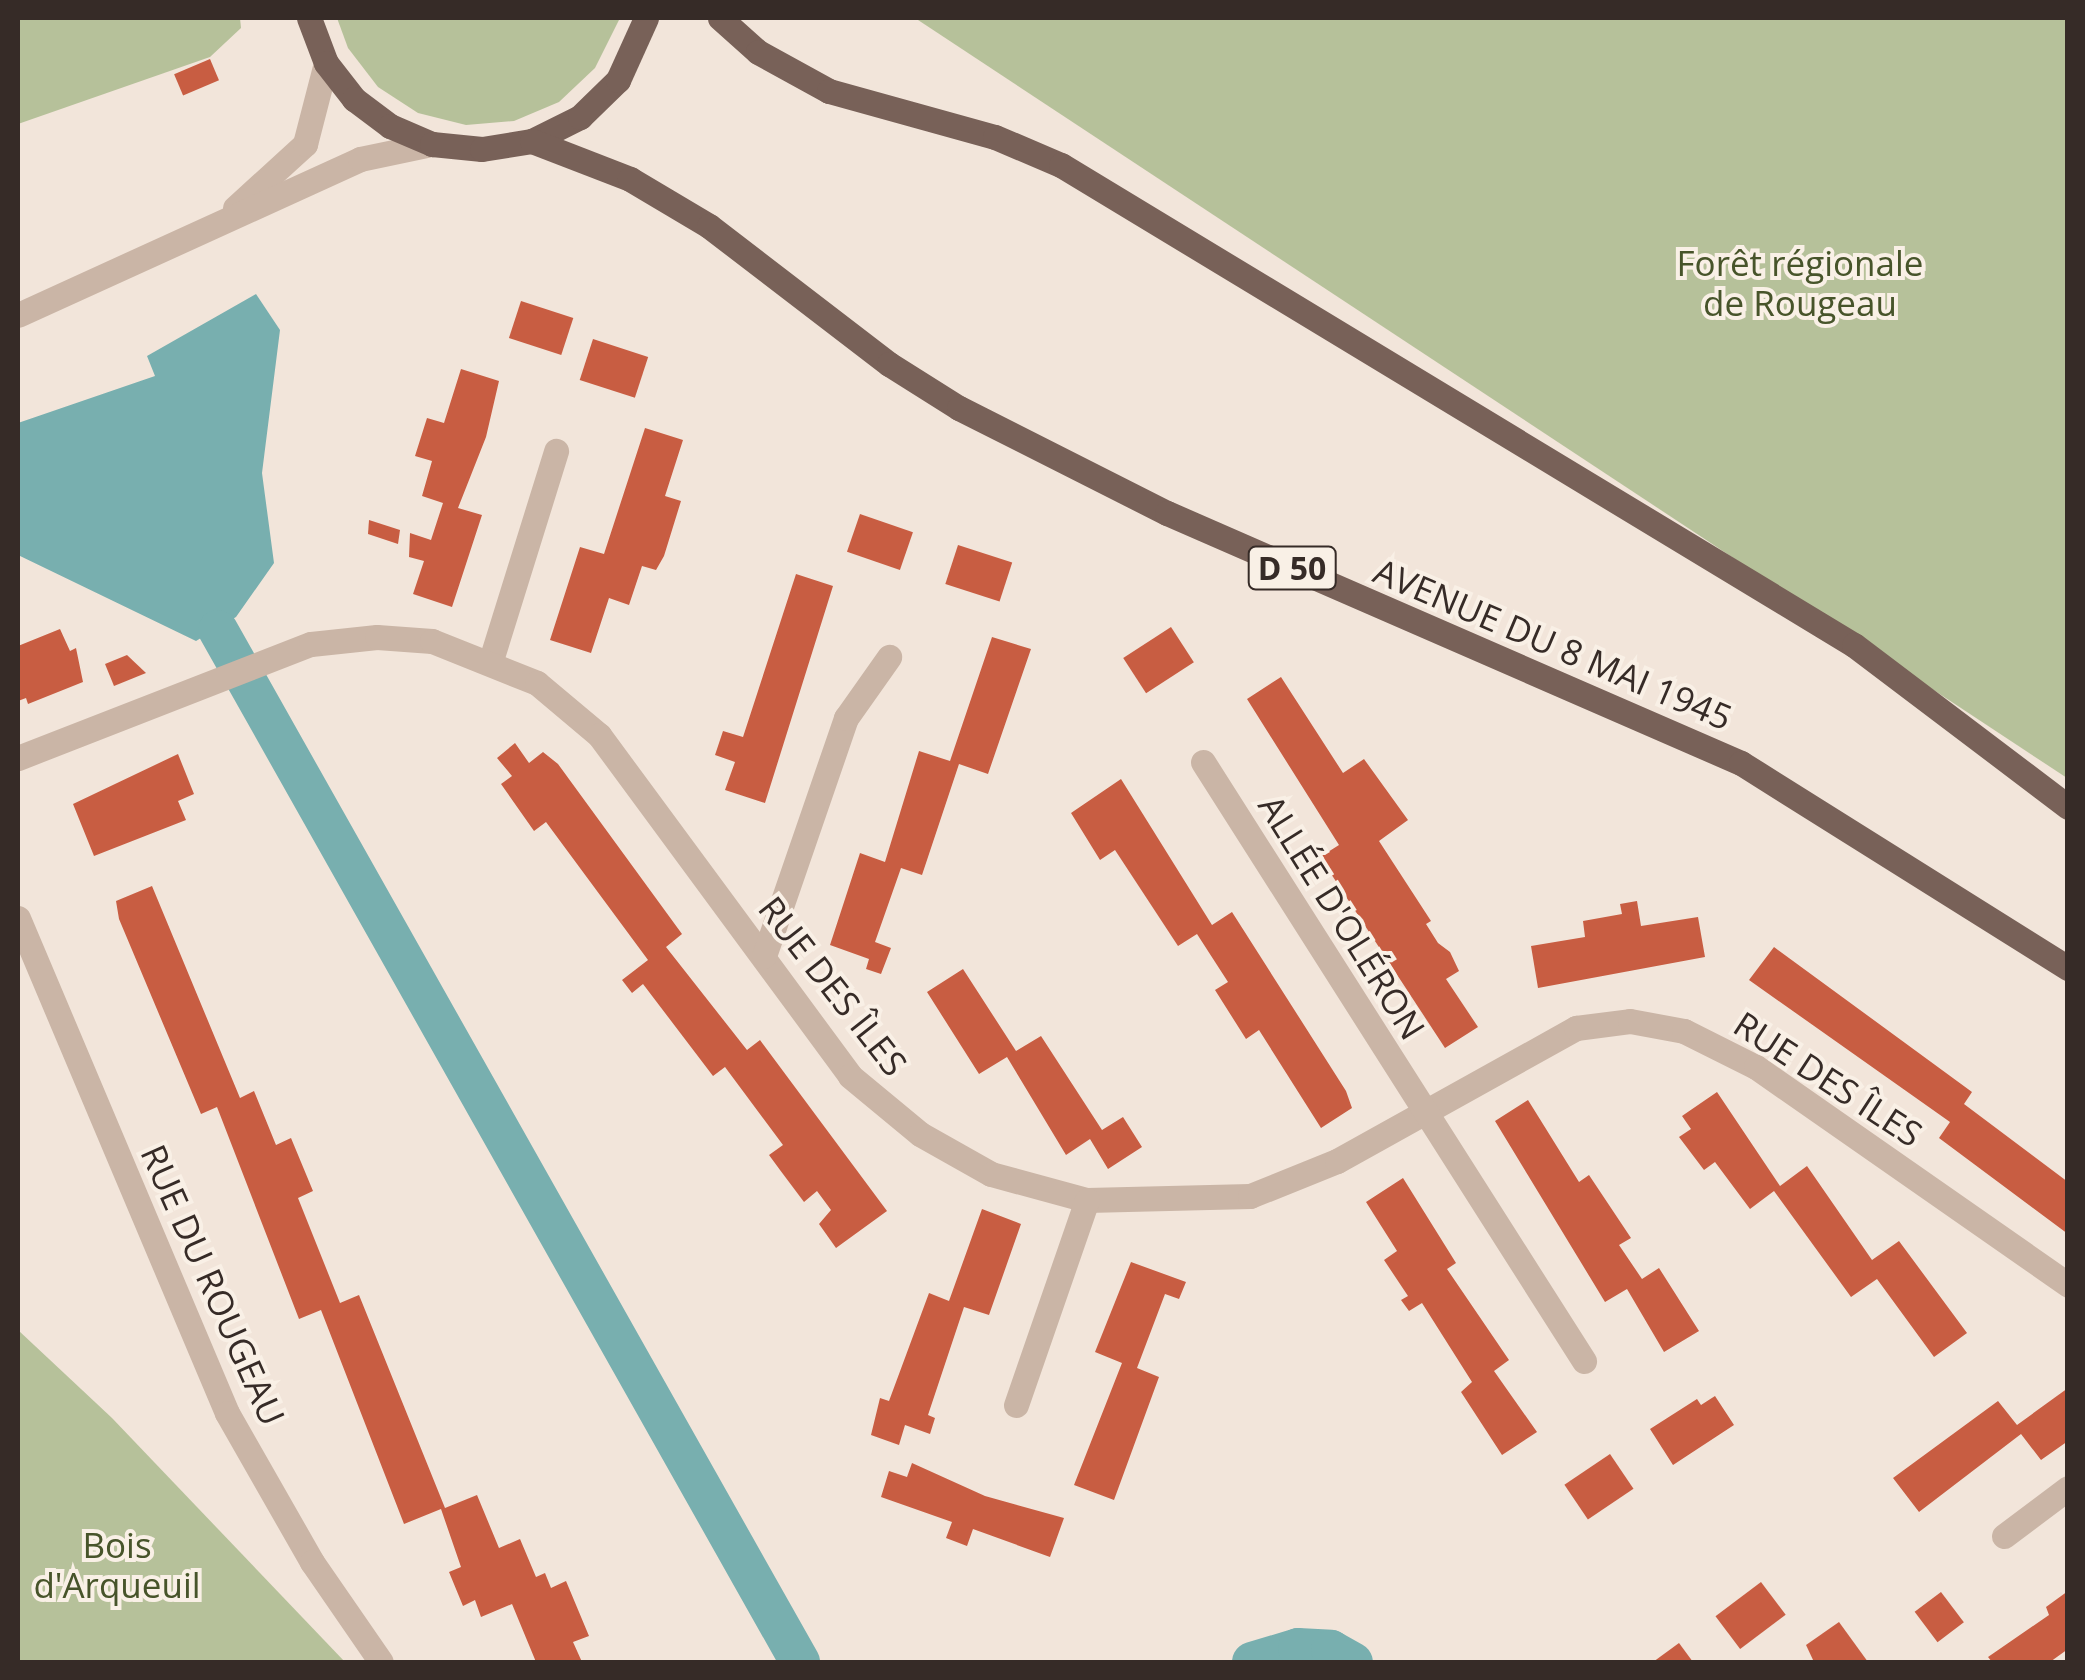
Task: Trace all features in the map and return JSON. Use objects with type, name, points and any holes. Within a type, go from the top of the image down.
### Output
[{"type":"main road","points":[[309,18],[326,62],[366,108],[432,144],[482,149],[532,141],[580,117],[618,80],[646,18]]},
{"type":"main road","points":[[720,18],[758,52],[829,91],[995,137],[1062,165],[1838,635],[2068,807]]},
{"type":"main road","name":"AVENUE DU 8 MAI 1945","points":[[532,141],[630,179],[709,226],[888,364],[1070,468],[1741,763],[2068,968]]},
{"type":"street","points":[[198,236],[306,144],[326,62]]},
{"type":"street","points":[[18,315],[360,160],[432,144]]},
{"type":"street","points":[[491,660],[556,451]]},
{"type":"street","name":"RUE DES ÎLES","points":[[18,758],[274,655],[377,637],[432,641],[491,660],[537,684],[598,735],[850,1076],[881,1106],[957,1159],[1035,1188],[1087,1200],[1250,1196],[1337,1161],[1422,1110],[1576,1028],[1630,1021],[1684,1031],[1756,1066],[2068,1285]]},
{"type":"street","points":[[764,956],[846,718],[889,657]]},
{"type":"street","name":"ALLÉE D'OLÉRON","points":[[1202,762],[1584,1362]]},
{"type":"street","name":"RUE DU ROUGEAU","points":[[18,918],[227,1412],[312,1562],[381,1662]]},
{"type":"street","points":[[1016,1404],[1087,1200]]},
{"type":"street","points":[[2004,1536],[2068,1488]]},
{"type":"green space","points":[[18,18],[240,18],[241,28],[210,57],[18,124]]},
{"type":"green space","points":[[337,18],[620,18],[595,68],[559,102],[514,121],[466,125],[418,113],[378,87],[348,48]]},
{"type":"green space","name":"Forêt régionale de Rougeau","points":[[915,18],[2067,18],[2067,778]]},
{"type":"green space","name":"Bois d'Arqueuil","points":[[18,1330],[112,1418],[345,1662],[18,1662]]},
{"type":"water","points":[[256,294],[280,330],[262,473],[274,563],[236,617],[196,641],[18,555],[18,423],[155,376],[147,356]]},
{"type":"building","points":[[210,59],[219,80],[183,95],[174,74]]},
{"type":"building","points":[[521,301],[573,318],[561,355],[509,338]]},
{"type":"building","points":[[593,339],[648,357],[635,398],[580,380]]},
{"type":"building","points":[[461,369],[499,381],[486,437],[458,508],[482,515],[452,607],[413,594],[424,561],[409,557],[410,533],[431,540],[443,503],[422,496],[432,461],[415,456],[427,418],[444,423]]},
{"type":"building","points":[[645,428],[683,440],[665,496],[681,501],[664,556],[656,570],[642,566],[629,605],[609,598],[591,653],[550,640],[580,547],[604,554]]},
{"type":"building","points":[[860,514],[913,532],[900,570],[847,552]]},
{"type":"building","points":[[369,520],[400,530],[398,544],[368,534]]},
{"type":"building","points":[[958,545],[1012,563],[1000,602],[945,584]]},
{"type":"building","points":[[796,574],[833,586],[765,803],[725,790],[735,762],[715,755],[723,731],[743,737]]},
{"type":"building","points":[[1171,627],[1194,662],[1146,693],[1123,658]]},
{"type":"building","points":[[60,629],[70,651],[76,648],[83,682],[28,704],[26,698],[18,701],[18,646]]},
{"type":"building","points":[[992,637],[1031,649],[988,774],[959,764],[922,875],[901,868],[875,942],[891,948],[881,974],[866,969],[869,959],[830,945],[860,853],[885,862],[919,751],[950,761]]},
{"type":"building","points":[[127,655],[146,673],[114,686],[105,664]]},
{"type":"building","points":[[1281,677],[1343,773],[1364,759],[1408,820],[1379,841],[1431,921],[1426,924],[1438,943],[1450,952],[1459,971],[1446,979],[1478,1027],[1445,1048],[1320,857],[1339,845],[1247,699]]},
{"type":"building","points":[[515,743],[529,763],[543,752],[558,764],[682,934],[666,947],[747,1050],[760,1040],[887,1211],[836,1248],[819,1224],[831,1210],[817,1191],[804,1202],[780,1170],[769,1155],[783,1145],[725,1067],[713,1076],[643,984],[632,993],[622,980],[648,960],[546,822],[534,831],[501,784],[512,776],[497,758]]},
{"type":"building","points":[[178,754],[194,794],[178,801],[186,820],[94,856],[73,804]]},
{"type":"building","points":[[1121,779],[1212,925],[1232,912],[1346,1091],[1352,1108],[1321,1128],[1259,1030],[1246,1039],[1215,990],[1228,982],[1197,934],[1178,946],[1115,850],[1100,860],[1071,813]]},
{"type":"building","points":[[152,886],[240,1098],[254,1091],[276,1145],[291,1138],[313,1191],[298,1198],[340,1303],[359,1295],[445,1508],[477,1495],[499,1548],[520,1539],[536,1577],[545,1573],[551,1588],[566,1581],[589,1636],[573,1642],[582,1662],[536,1662],[512,1604],[481,1617],[475,1600],[463,1606],[449,1572],[461,1567],[441,1509],[404,1524],[321,1310],[299,1319],[217,1107],[201,1114],[119,919],[116,901]]},
{"type":"building","points":[[1637,901],[1641,926],[1698,917],[1705,957],[1538,988],[1531,946],[1585,937],[1583,921],[1622,914],[1620,904]]},
{"type":"building","points":[[1774,947],[1972,1092],[1964,1104],[2068,1182],[2068,1234],[1939,1138],[1950,1122],[1749,980]]},
{"type":"building","points":[[963,969],[1016,1051],[1041,1036],[1102,1130],[1123,1117],[1142,1147],[1108,1169],[1090,1139],[1066,1155],[1007,1057],[979,1074],[927,992]]},
{"type":"building","points":[[1717,1092],[1780,1186],[1807,1166],[1872,1260],[1899,1241],[1967,1333],[1934,1357],[1877,1279],[1851,1297],[1774,1191],[1750,1209],[1715,1162],[1704,1170],[1679,1137],[1691,1129],[1682,1116]]},
{"type":"building","points":[[1528,1100],[1579,1182],[1589,1175],[1631,1238],[1619,1245],[1642,1279],[1659,1268],[1699,1331],[1664,1352],[1627,1289],[1605,1302],[1495,1121]]},
{"type":"building","points":[[1403,1178],[1456,1263],[1447,1269],[1509,1360],[1494,1371],[1537,1432],[1502,1455],[1461,1392],[1472,1382],[1422,1303],[1409,1311],[1401,1300],[1408,1296],[1384,1260],[1397,1251],[1366,1202]]},
{"type":"building","points":[[982,1209],[1021,1224],[989,1315],[964,1307],[928,1415],[935,1418],[930,1434],[905,1425],[899,1445],[871,1435],[880,1398],[889,1401],[929,1293],[949,1301]]},
{"type":"building","points":[[1131,1262],[1186,1282],[1179,1299],[1165,1294],[1137,1368],[1159,1377],[1114,1500],[1074,1485],[1122,1363],[1095,1352]]},
{"type":"building","points":[[2068,1388],[2068,1441],[2041,1460],[2021,1434],[1919,1512],[1893,1478],[1998,1401],[2017,1425]]},
{"type":"building","points":[[1715,1396],[1734,1425],[1673,1465],[1650,1429],[1697,1399],[1701,1405]]},
{"type":"building","points":[[1610,1454],[1633,1489],[1588,1520],[1564,1485]]},
{"type":"building","points":[[912,1463],[985,1496],[1064,1518],[1050,1557],[973,1529],[967,1546],[946,1538],[952,1522],[881,1497],[889,1471],[907,1477]]},
{"type":"building","points":[[1761,1582],[1786,1615],[1740,1649],[1715,1616]]},
{"type":"building","points":[[2068,1591],[2068,1649],[2050,1662],[1992,1662],[1988,1657],[2049,1615],[2046,1607]]},
{"type":"building","points":[[1941,1592],[1964,1622],[1938,1642],[1915,1612]]},
{"type":"building","points":[[1839,1622],[1868,1662],[1814,1662],[1806,1645]]},
{"type":"building","points":[[1679,1643],[1693,1662],[1653,1662]]},
{"type":"waterway","points":[[218,630],[800,1662]]},
{"type":"waterway","points":[[1252,1662],[1298,1648],[1331,1650],[1353,1662]]}]
